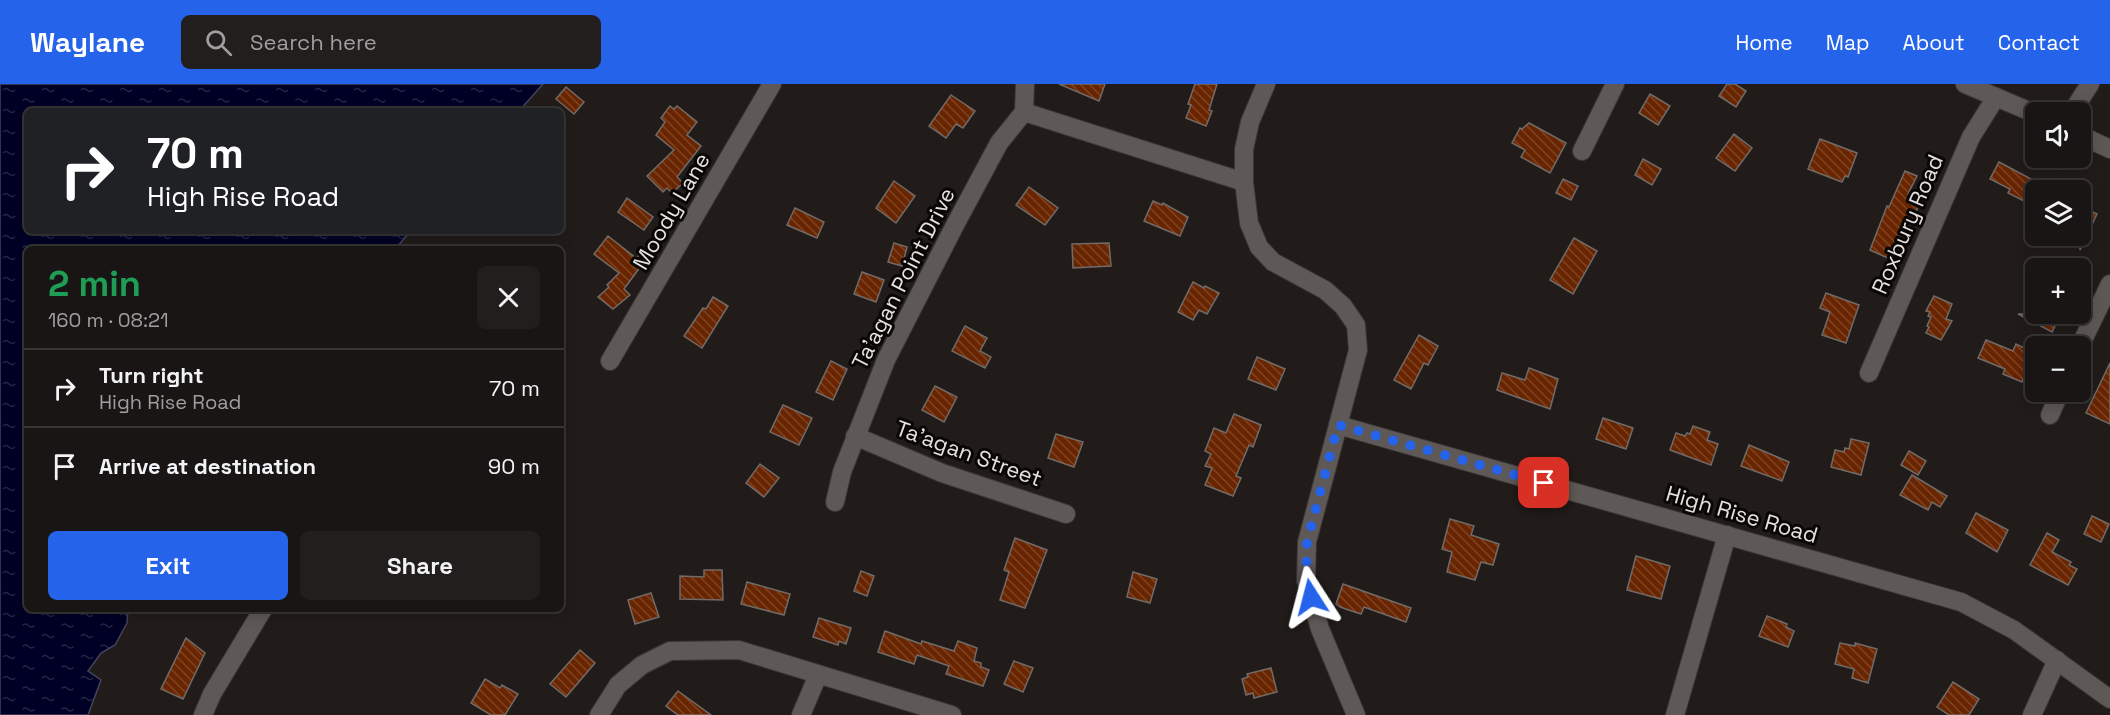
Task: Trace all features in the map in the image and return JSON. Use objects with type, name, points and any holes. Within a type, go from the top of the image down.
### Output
[{"type":"street","name":"Moody Lane","points":[[610,361],[772,84]]},
{"type":"street","points":[[1025,84],[1024,112],[1244,182]]},
{"type":"street","points":[[1266,84],[1250,122],[1244,149],[1248,223],[1259,247],[1273,262],[1325,290],[1343,306],[1356,325],[1358,350],[1307,542],[1306,581],[1320,629],[1356,715]]},
{"type":"street","points":[[1582,151],[1615,84]]},
{"type":"street","points":[[1965,84],[2025,109]]},
{"type":"street","points":[[2078,102],[2090,84]]},
{"type":"street","name":"Roxbury Road","points":[[1869,373],[1971,137],[1996,97]]},
{"type":"street","name":"Ta'agan Point Drive","points":[[835,502],[842,472],[886,360],[999,143],[1024,112]]},
{"type":"street","points":[[2091,140],[2110,149]]},
{"type":"street","points":[[2085,336],[2110,284]]},
{"type":"street","points":[[2050,415],[2056,402]]},
{"type":"street","name":"High Rise Road","points":[[1338,425],[1961,602],[2014,630],[2110,699]]},
{"type":"street","name":"Ta'agan Street","points":[[855,436],[942,473],[1066,514]]},
{"type":"street","points":[[1674,715],[1727,535]]},
{"type":"street","points":[[203,715],[212,694],[261,612]]},
{"type":"street","points":[[599,715],[618,685],[642,665],[670,651],[739,650],[952,715]]},
{"type":"street","points":[[2032,715],[2057,660]]},
{"type":"street","points":[[801,715],[818,675]]},
{"type":"water","points":[[0,84],[543,84],[522,108],[24,108],[24,234],[408,234],[398,246],[24,246],[24,612],[128,612],[127,623],[115,645],[101,653],[88,671],[101,680],[88,715],[0,715]]},
{"type":"building","points":[[1059,84],[1105,84],[1099,101]]},
{"type":"building","points":[[1195,84],[1217,84],[1209,110],[1212,111],[1206,126],[1186,118]]},
{"type":"building","points":[[1727,84],[1735,84],[1746,91],[1736,107],[1719,96]]},
{"type":"building","points":[[566,87],[584,102],[574,114],[556,99]]},
{"type":"building","points":[[1650,94],[1670,106],[1658,125],[1639,113]]},
{"type":"building","points":[[951,95],[975,111],[963,128],[956,124],[946,138],[929,126]]},
{"type":"building","points":[[670,106],[674,109],[677,106],[697,122],[687,135],[701,146],[677,177],[683,183],[672,193],[667,188],[663,192],[647,176],[674,150],[656,135],[665,122],[661,118]]},
{"type":"building","points":[[1529,123],[1566,143],[1550,173],[1521,157],[1525,150],[1512,143],[1520,128],[1522,129]]},
{"type":"building","points":[[1734,134],[1752,148],[1735,171],[1716,158]]},
{"type":"building","points":[[1820,139],[1857,153],[1848,177],[1845,176],[1842,182],[1808,169]]},
{"type":"building","points":[[1643,159],[1661,169],[1652,185],[1635,175]]},
{"type":"building","points":[[1999,162],[2033,180],[2025,180],[2024,201],[2008,193],[2010,189],[1990,179]]},
{"type":"building","points":[[1905,171],[1917,176],[1908,194],[1921,200],[1905,237],[1900,235],[1890,259],[1870,250],[1887,206],[1889,207]]},
{"type":"building","points":[[1563,179],[1578,186],[1571,200],[1556,193]]},
{"type":"building","points":[[894,181],[915,196],[896,223],[876,208]]},
{"type":"building","points":[[1029,187],[1058,208],[1045,225],[1016,205]]},
{"type":"building","points":[[627,198],[653,217],[644,230],[618,212]]},
{"type":"building","points":[[1153,201],[1162,205],[1163,203],[1188,217],[1180,236],[1144,221]]},
{"type":"building","points":[[795,208],[824,222],[817,238],[787,225]]},
{"type":"building","points":[[2091,212],[2097,214],[2091,227]]},
{"type":"building","points":[[608,236],[636,258],[644,250],[649,255],[624,289],[630,295],[613,309],[598,297],[619,273],[594,254]]},
{"type":"building","points":[[1574,238],[1597,251],[1573,294],[1550,280]]},
{"type":"building","points":[[894,243],[907,247],[902,266],[888,262]]},
{"type":"building","points":[[1109,243],[1111,266],[1073,268],[1072,244]]},
{"type":"building","points":[[862,272],[884,280],[876,302],[854,294]]},
{"type":"building","points":[[1193,282],[1219,293],[1207,314],[1199,310],[1193,320],[1178,312]]},
{"type":"building","points":[[1826,293],[1859,305],[1846,343],[1822,335],[1830,312],[1820,308]]},
{"type":"building","points":[[1934,296],[1952,304],[1946,319],[1952,321],[1941,340],[1926,333],[1931,317],[1928,316],[1930,312],[1926,311]]},
{"type":"building","points":[[713,297],[728,306],[702,348],[684,336]]},
{"type":"building","points":[[2037,324],[2056,324],[2052,332]]},
{"type":"building","points":[[965,326],[987,338],[980,351],[991,357],[985,368],[952,351]]},
{"type":"building","points":[[1419,335],[1438,346],[1428,365],[1424,363],[1411,389],[1394,380]]},
{"type":"building","points":[[1986,340],[2013,351],[2016,344],[2025,348],[2025,375],[2022,382],[2003,374],[2005,369],[1978,358]]},
{"type":"building","points":[[1257,357],[1285,369],[1276,390],[1248,379]]},
{"type":"building","points":[[831,361],[847,369],[833,400],[816,392]]},
{"type":"building","points":[[2110,363],[2110,424],[2086,413]]},
{"type":"building","points":[[1529,368],[1558,379],[1550,409],[1497,390],[1502,373],[1525,380]]},
{"type":"building","points":[[935,386],[957,397],[944,422],[922,410]]},
{"type":"building","points":[[783,405],[812,418],[799,445],[770,432]]},
{"type":"building","points":[[1234,414],[1261,425],[1253,447],[1249,445],[1236,476],[1241,478],[1233,496],[1205,485],[1212,468],[1205,466],[1211,454],[1205,451],[1214,428],[1226,433]]},
{"type":"building","points":[[1603,418],[1633,428],[1626,449],[1596,439]]},
{"type":"building","points":[[1693,426],[1710,432],[1707,440],[1718,444],[1711,465],[1670,450],[1676,433],[1685,436],[1687,433],[1690,434]]},
{"type":"building","points":[[1056,434],[1083,442],[1074,467],[1048,458]]},
{"type":"building","points":[[1851,439],[1869,443],[1861,475],[1831,467],[1835,450],[1844,452],[1845,448],[1849,449]]},
{"type":"building","points":[[1749,445],[1789,462],[1782,481],[1741,466]]},
{"type":"building","points":[[1909,451],[1926,461],[1918,475],[1901,465]]},
{"type":"building","points":[[760,464],[779,478],[764,497],[746,483]]},
{"type":"building","points":[[1912,475],[1947,496],[1940,507],[1932,502],[1928,510],[1900,495]]},
{"type":"building","points":[[1976,513],[2008,530],[1997,552],[1966,533]]},
{"type":"building","points":[[2092,516],[2109,524],[2101,542],[2084,534]]},
{"type":"building","points":[[1450,519],[1474,526],[1471,535],[1499,544],[1493,565],[1481,562],[1475,580],[1447,572],[1452,552],[1442,549]]},
{"type":"building","points":[[2047,533],[2059,540],[2052,552],[2071,562],[2069,565],[2077,569],[2068,585],[2030,565]]},
{"type":"building","points":[[1015,538],[1047,550],[1025,608],[1000,600],[1009,572],[1004,570]]},
{"type":"building","points":[[1636,556],[1670,566],[1661,599],[1627,590]]},
{"type":"building","points":[[704,570],[722,570],[723,600],[680,599],[680,576],[704,577]]},
{"type":"building","points":[[861,571],[874,576],[867,596],[854,591]]},
{"type":"building","points":[[1133,572],[1157,579],[1150,603],[1127,597]]},
{"type":"building","points":[[747,582],[790,594],[784,615],[741,604]]},
{"type":"building","points":[[1343,584],[1411,608],[1406,622],[1364,607],[1361,614],[1340,607],[1336,604]]},
{"type":"building","points":[[651,593],[659,617],[635,624],[628,600]]},
{"type":"building","points":[[1767,616],[1787,624],[1786,627],[1794,631],[1788,647],[1759,636]]},
{"type":"building","points":[[819,618],[851,628],[846,644],[839,641],[838,645],[813,637]]},
{"type":"building","points":[[885,631],[921,644],[922,641],[954,651],[958,641],[977,648],[974,661],[981,663],[981,667],[989,670],[983,686],[946,674],[949,666],[917,655],[914,664],[878,652]]},
{"type":"building","points":[[186,638],[205,653],[183,699],[161,689]]},
{"type":"building","points":[[1840,643],[1855,646],[1855,643],[1877,649],[1868,683],[1852,678],[1854,669],[1835,664]]},
{"type":"building","points":[[580,650],[595,663],[566,697],[550,684]]},
{"type":"building","points":[[1014,661],[1033,668],[1023,692],[1004,684]]},
{"type":"building","points":[[1271,668],[1277,692],[1254,698],[1253,693],[1246,695],[1242,679],[1248,677],[1247,674]]},
{"type":"building","points":[[485,679],[500,688],[502,685],[518,694],[505,715],[491,715],[471,703]]},
{"type":"building","points":[[1953,682],[1979,699],[1969,715],[1949,715],[1937,707]]},
{"type":"building","points":[[678,691],[711,715],[678,715],[666,706]]},
{"type":"route","points":[[1311,597],[1306,581],[1307,542],[1338,425],[1544,483]]}]
